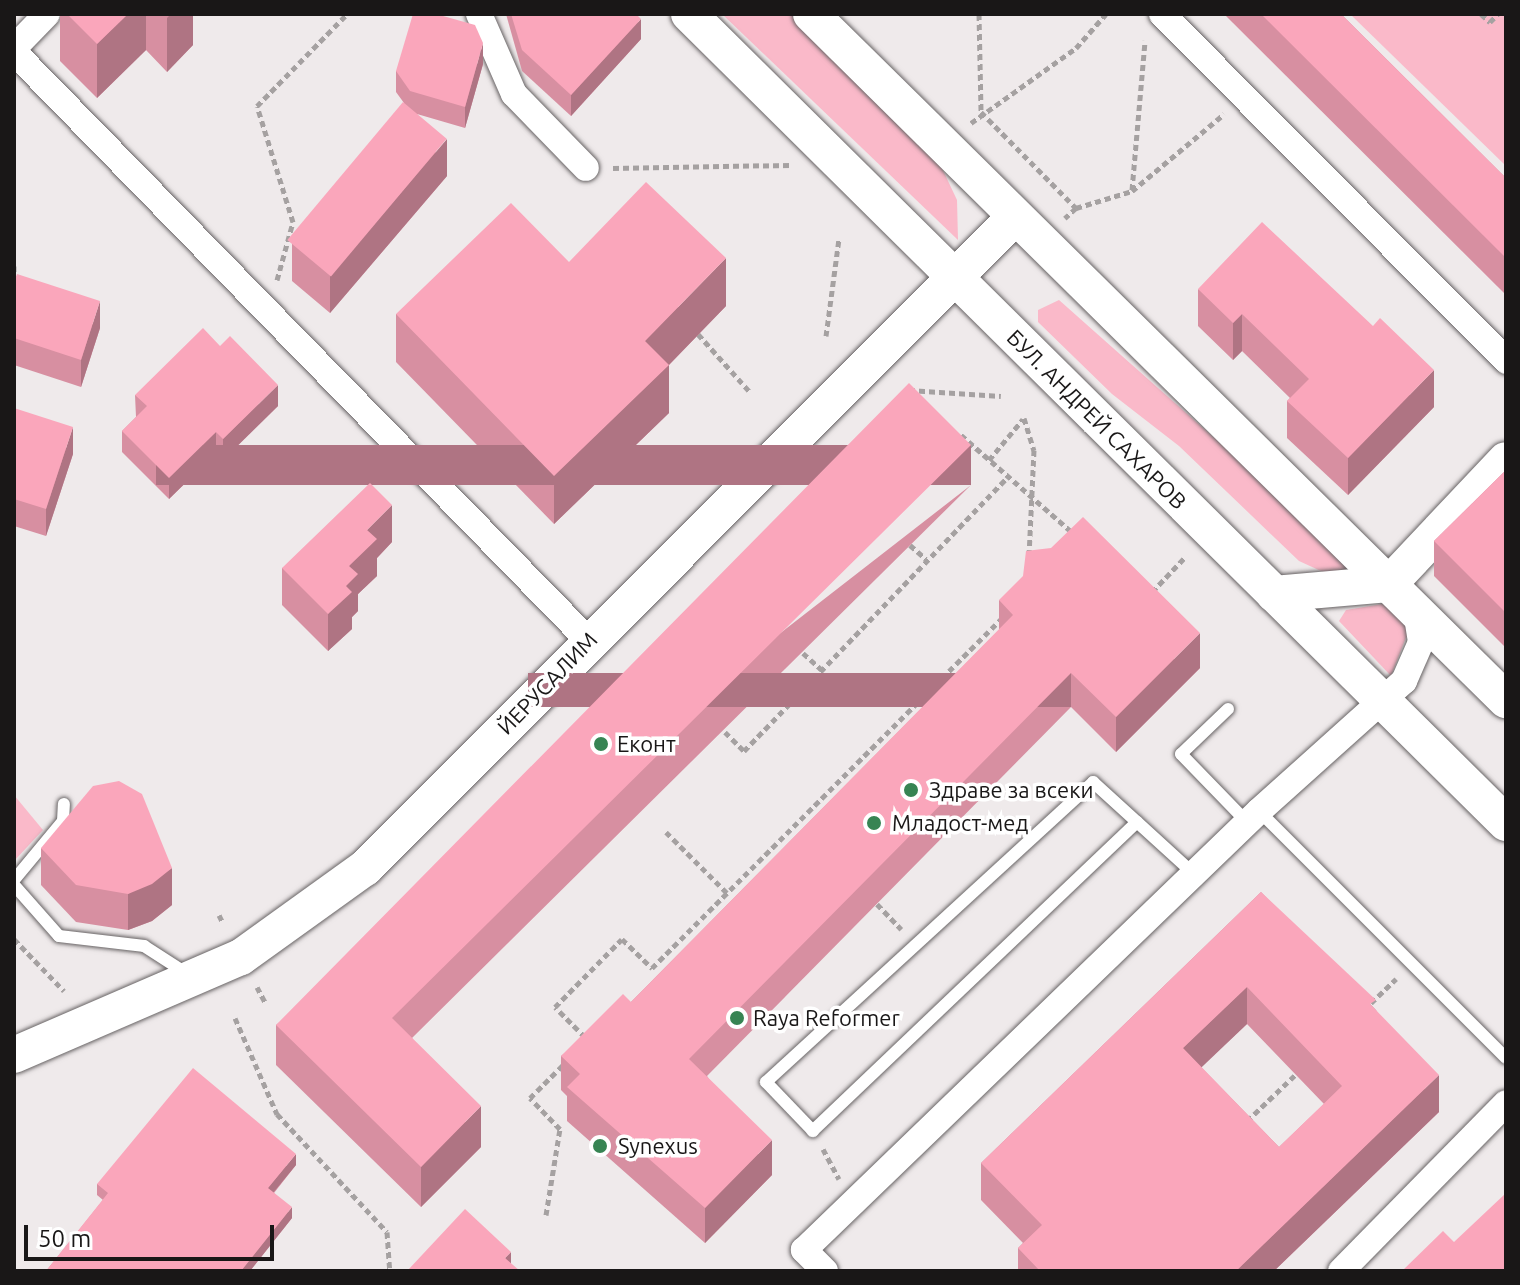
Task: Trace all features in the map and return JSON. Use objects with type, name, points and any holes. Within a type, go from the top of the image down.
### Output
[{"type":"main road","name":"БУЛ. АНДРЕЙ САХАРОВ","points":[[689,14],[1506,823]]},
{"type":"main road","points":[[811,14],[1014,218],[1399,572],[1416,611],[1506,700]]},
{"type":"main road","name":"ЙЕРУСАЛИМ","points":[[14,1055],[241,957],[365,868],[953,274],[1014,218]]},
{"type":"main road","points":[[1274,594],[1399,572],[1506,460]]},
{"type":"street","points":[[47,14],[14,50],[588,640]]},
{"type":"street","points":[[479,14],[514,94],[586,168]]},
{"type":"street","points":[[1152,21],[1244,96],[1506,361]]},
{"type":"street","points":[[825,1271],[804,1250],[1253,816],[1382,700],[1416,659],[1416,611]]},
{"type":"street","points":[[1341,1271],[1506,1103]]},
{"type":"lane","points":[[1228,709],[1181,754],[1253,816],[1506,1058]]},
{"type":"lane","points":[[1137,822],[813,1131],[766,1082],[1093,782],[1137,822],[1194,874]]},
{"type":"lane","points":[[64,804],[63,821],[14,882],[59,936],[144,946],[195,979]]},
{"type":"path","points":[[261,305],[286,266],[293,222],[257,106],[347,14]]},
{"type":"path","points":[[979,14],[981,112],[1076,208]]},
{"type":"path","points":[[968,126],[981,112],[1076,48],[1106,14]]},
{"type":"path","points":[[1481,14],[1490,22],[1498,14]]},
{"type":"path","points":[[1132,191],[1152,21]]},
{"type":"path","points":[[1061,222],[1076,208],[1132,191],[1244,96]]},
{"type":"path","points":[[586,168],[796,165]]},
{"type":"path","points":[[826,336],[839,239]]},
{"type":"path","points":[[14,266],[14,281]]},
{"type":"path","points":[[698,334],[750,392]]},
{"type":"path","points":[[920,400],[908,390],[1001,396]]},
{"type":"path","points":[[989,460],[1024,418],[1034,450],[1029,575]]},
{"type":"path","points":[[954,430],[1031,497],[1076,543]]},
{"type":"path","points":[[725,732],[744,751],[1008,477]]},
{"type":"path","points":[[910,545],[926,559]]},
{"type":"path","points":[[1144,599],[1193,549]]},
{"type":"path","points":[[578,1049],[588,1039],[555,1007],[622,939],[652,968],[1009,611]]},
{"type":"path","points":[[803,653],[822,670]]},
{"type":"path","points":[[796,824],[807,835]]},
{"type":"path","points":[[666,832],[727,893]]},
{"type":"path","points":[[877,904],[916,944]]},
{"type":"path","points":[[219,915],[223,923]]},
{"type":"path","points":[[14,939],[64,991]]},
{"type":"path","points":[[1363,1011],[1412,965]]},
{"type":"path","points":[[257,986],[266,1004]]},
{"type":"path","points":[[235,1018],[277,1114],[387,1232],[390,1271]]},
{"type":"path","points":[[546,1215],[560,1129],[530,1098],[569,1059]]},
{"type":"path","points":[[1243,1126],[1296,1074]]},
{"type":"path","points":[[813,1131],[840,1180],[853,1169],[871,1186]]},
{"type":"shaded area","points":[[722,14],[793,14],[940,164],[957,200],[958,240]]},
{"type":"shaded area","points":[[1350,14],[1506,14],[1506,166]]},
{"type":"shaded area","points":[[1059,300],[1284,500],[1357,572],[1334,577],[1299,561],[1179,446],[1112,394],[1038,322],[1038,310]]},
{"type":"shaded area","points":[[1388,603],[1405,612],[1407,635],[1391,676],[1339,621],[1346,610]]},
{"type":"shaded area","points":[[14,795],[43,830],[14,861]]},
{"type":"building","points":[[67,14],[128,14],[97,44]]},
{"type":"building","points":[[413,14],[436,14],[475,25],[483,43],[465,107],[410,91],[396,71]]},
{"type":"building","points":[[511,14],[636,14],[641,19],[571,95],[522,50]]},
{"type":"building","points":[[1261,14],[1341,14],[1506,178],[1506,258]]},
{"type":"building","points":[[403,102],[447,139],[331,277],[287,240]]},
{"type":"building","points":[[646,182],[726,258],[645,341],[669,365],[554,476],[396,314],[511,203],[569,262]]},
{"type":"building","points":[[1262,222],[1373,326],[1380,318],[1434,370],[1348,458],[1287,401],[1309,379],[1242,314],[1233,323],[1198,289]]},
{"type":"building","points":[[17,274],[100,301],[81,360],[14,338],[14,282]]},
{"type":"building","points":[[203,328],[220,346],[230,336],[278,385],[223,439],[216,432],[169,478],[122,431],[147,406],[135,395]]},
{"type":"building","points":[[909,383],[971,445],[392,1018],[481,1106],[421,1167],[276,1025]]},
{"type":"building","points":[[14,408],[73,427],[46,509],[14,499]]},
{"type":"building","points":[[1506,470],[1506,613],[1434,541]]},
{"type":"building","points":[[370,483],[392,505],[367,530],[377,539],[349,566],[358,574],[346,586],[352,592],[328,614],[282,568]]},
{"type":"building","points":[[1083,517],[1200,633],[1116,717],[1071,673],[689,1059],[772,1140],[705,1208],[567,1087],[580,1074],[561,1056],[623,994],[631,1002],[1013,615],[999,600],[1023,576],[1026,551],[1051,548]]},
{"type":"building","points":[[119,781],[142,794],[172,868],[152,884],[128,894],[76,885],[41,848],[93,786]]},
{"type":"building","points":[[1261,892],[1376,1000],[1370,1004],[1439,1075],[1236,1271],[1040,1271],[1018,1248],[1042,1225],[981,1163]],"holes":[[[1247,987],[1342,1086],[1279,1147],[1183,1048]]]},
{"type":"building","points":[[193,1068],[296,1154],[268,1188],[292,1207],[241,1271],[46,1271],[108,1193],[97,1184]]},
{"type":"building","points":[[1506,1193],[1506,1271],[1402,1271],[1443,1231],[1454,1242]]},
{"type":"building","points":[[465,1209],[511,1252],[505,1258],[520,1271],[409,1271],[408,1270]]},
{"type":"place","name":"Еконт","points":[[601,744]]},
{"type":"place","name":"Здраве за всеки","points":[[911,790]]},
{"type":"place","name":"Младост-мед","points":[[874,823]]},
{"type":"place","name":"Raya Reformer","points":[[737,1018]]},
{"type":"place","name":"Synexus","points":[[600,1146]]}]
